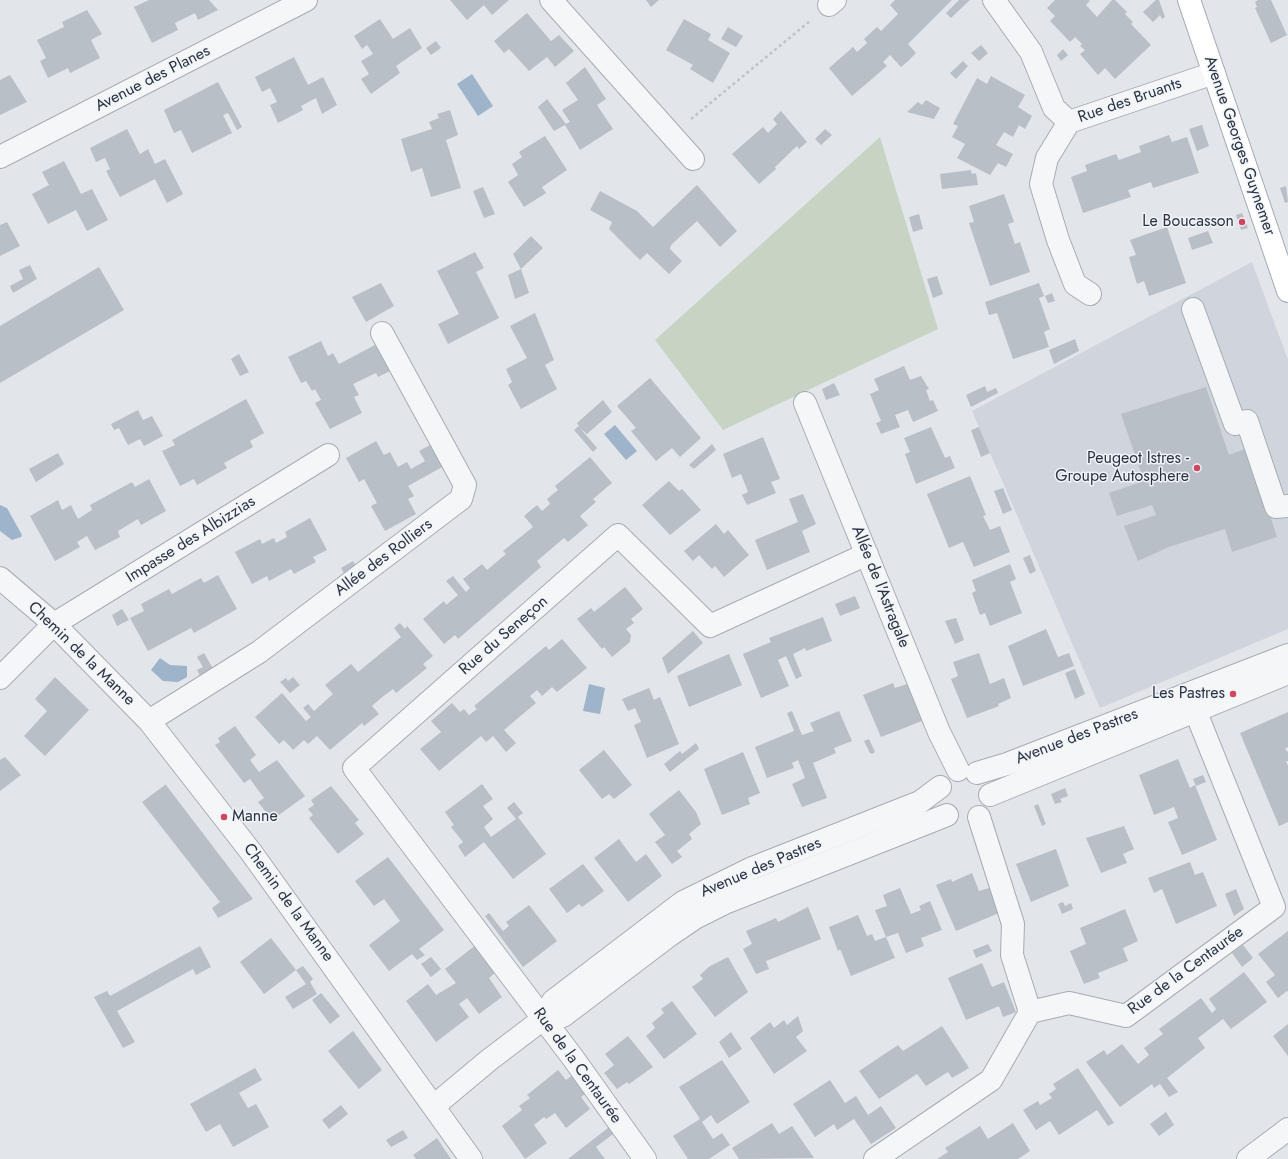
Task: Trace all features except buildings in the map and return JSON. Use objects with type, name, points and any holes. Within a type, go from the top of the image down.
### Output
[{"type":"main road","name":"Avenue Georges Guynemer","points":[[1190,0],[1288,291]]},
{"type":"street","name":"Avenue des Planes","points":[[0,157],[306,0]]},
{"type":"street","points":[[551,0],[693,159]]},
{"type":"street","name":"Rue des Bruants","points":[[994,0],[1031,52],[1054,108],[1069,122],[1214,73]]},
{"type":"street","points":[[1069,122],[1047,158],[1042,184],[1058,240],[1075,284],[1090,294]]},
{"type":"street","points":[[1193,309],[1235,424],[1247,421],[1276,507],[1288,506]]},
{"type":"street","name":"Allée des Rolliers","points":[[149,720],[259,652],[461,500],[465,484],[382,333]]},
{"type":"street","name":"Allée de l'Astragale","points":[[805,403],[939,732],[967,772]]},
{"type":"street","name":"Impasse des Albizzias","points":[[0,678],[54,624],[328,455]]},
{"type":"street","name":"Rue du Seneçon","points":[[509,973],[354,768],[618,535],[710,626],[867,554]]},
{"type":"street","name":"Chemin de la Manne","points":[[0,578],[54,624],[149,720],[251,852],[471,1159]]},
{"type":"street","name":"Avenue des Pastres","points":[[967,772],[1007,764],[1288,655]]},
{"type":"street","name":"Avenue des Pastres","points":[[990,795],[1288,673]]},
{"type":"street","name":"Rue de la Centaurée","points":[[1030,1012],[1069,1003],[1126,1016],[1274,907],[1195,710]]},
{"type":"street","points":[[967,772],[986,780],[990,795],[985,811],[979,817],[963,821],[947,815],[940,802],[940,787],[947,777],[967,772]]},
{"type":"street","name":"Avenue des Pastres","points":[[434,1106],[489,1060],[543,1019],[553,1001],[683,902],[750,869],[920,802],[940,787]]},
{"type":"street","name":"Avenue des Pastres","points":[[543,1019],[563,1016],[670,935],[695,918],[726,902],[947,815]]},
{"type":"street","points":[[875,1159],[991,1080],[1030,1012],[1012,955],[1013,924],[979,817]]},
{"type":"street","name":"Rue de la Centaurée","points":[[509,973],[573,1058],[645,1159]]},
{"type":"street","points":[[1248,1159],[1288,1128]]},
{"type":"path","points":[[672,135],[832,3]]},
{"type":"shaded area","points":[[1252,262],[1288,360],[1288,629],[1100,708],[972,411]]},
{"type":"green space","points":[[880,137],[938,329],[723,430],[655,340]]},
{"type":"water","points":[[472,74],[493,106],[478,116],[457,84]]},
{"type":"water","points":[[615,425],[637,451],[626,460],[604,434]]},
{"type":"water","points":[[0,505],[7,508],[22,535],[21,537],[12,540],[0,531]]},
{"type":"water","points":[[160,658],[170,665],[187,666],[187,677],[178,682],[163,681],[151,670]]},
{"type":"water","points":[[589,684],[605,688],[600,714],[583,711]]},
{"type":"place","name":"Le Boucasson","points":[[1242,222]]},
{"type":"place","name":"Peugeot Istres - Groupe Autosphere","points":[[1197,468]]},
{"type":"place","name":"Les Pastres","points":[[1233,694]]},
{"type":"place","name":"Manne","points":[[224,817]]}]
